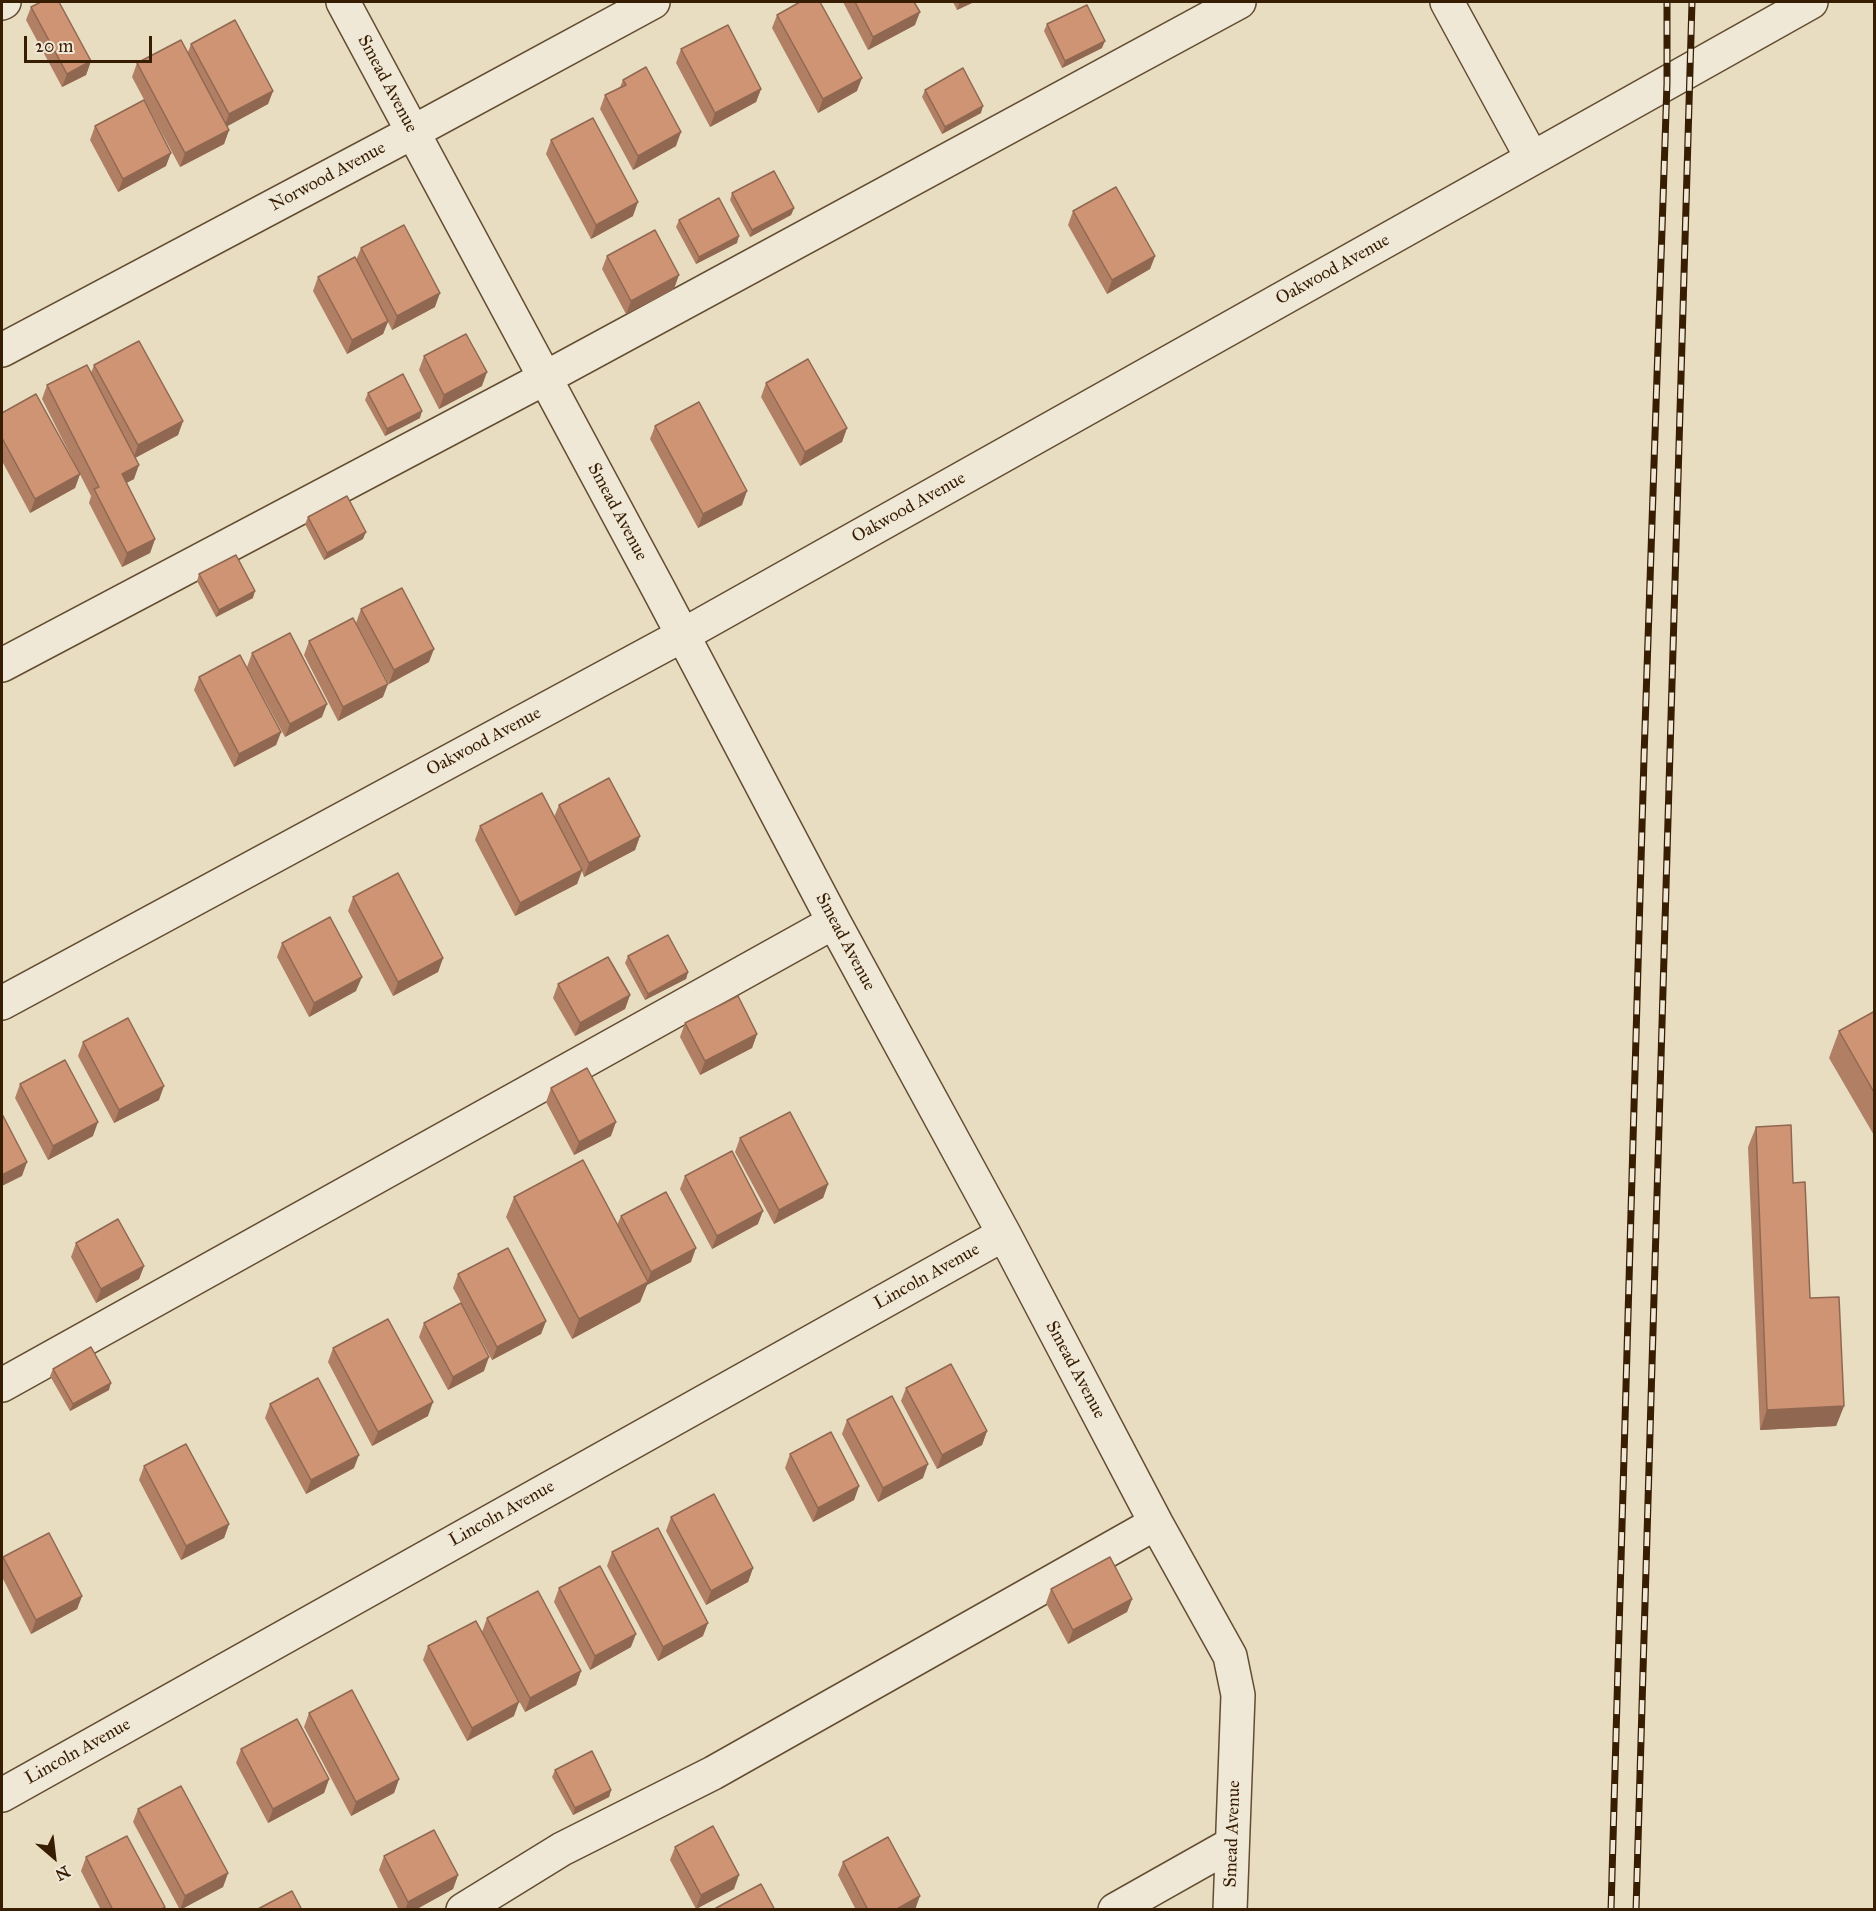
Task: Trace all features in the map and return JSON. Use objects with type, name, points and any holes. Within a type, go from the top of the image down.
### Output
[{"type":"street","name":"Smead Avenue","points":[[343,2],[683,635],[834,922],[1004,1234],[1156,1523],[1230,1656],[1238,1695],[1230,1910]]},
{"type":"street","name":"Norwood Avenue","points":[[2,350],[653,2]]},
{"type":"street","points":[[2,664],[545,378],[1239,2]]},
{"type":"street","points":[[1447,2],[1532,158]]},
{"type":"street","name":"Oakwood Avenue","points":[[2,1003],[683,635],[1811,2]]},
{"type":"street","points":[[2,1385],[834,922]]},
{"type":"street","name":"Lincoln Avenue","points":[[2,1795],[1004,1234]]},
{"type":"street","points":[[463,1910],[562,1849],[713,1773],[1156,1523]]},
{"type":"street","points":[[1115,1910],[1232,1844]]},
{"type":"building","points":[[41,2],[59,2],[91,61],[67,74],[31,7]]},
{"type":"building","points":[[800,2],[820,2],[862,78],[823,99],[777,15]]},
{"type":"building","points":[[855,2],[914,2],[920,12],[873,37]]},
{"type":"building","points":[[1087,5],[1105,41],[1065,61],[1047,24]]},
{"type":"building","points":[[235,20],[273,91],[229,114],[191,44]]},
{"type":"building","points":[[728,25],[761,89],[715,113],[681,49]]},
{"type":"building","points":[[181,40],[229,130],[185,153],[137,63]]},
{"type":"building","points":[[646,67],[681,132],[638,156],[605,95],[626,85],[623,80]]},
{"type":"building","points":[[963,68],[983,106],[945,127],[925,90]]},
{"type":"building","points":[[144,100],[171,153],[123,179],[95,126]]},
{"type":"building","points":[[593,118],[638,202],[596,225],[551,140]]},
{"type":"building","points":[[774,171],[794,208],[752,230],[732,193]]},
{"type":"building","points":[[1116,187],[1155,256],[1112,280],[1073,211]]},
{"type":"building","points":[[719,198],[739,236],[699,257],[679,220]]},
{"type":"building","points":[[404,225],[440,293],[397,316],[361,248]]},
{"type":"building","points":[[655,230],[679,275],[631,301],[607,256]]},
{"type":"building","points":[[355,257],[388,321],[352,340],[318,277]]},
{"type":"building","points":[[466,334],[487,372],[444,395],[424,356]]},
{"type":"building","points":[[139,341],[183,421],[138,445],[94,365]]},
{"type":"building","points":[[808,359],[847,428],[805,452],[766,383]]},
{"type":"building","points":[[87,365],[139,465],[122,474],[155,539],[127,553],[94,489],[99,487],[47,385]]},
{"type":"building","points":[[403,374],[422,411],[387,429],[368,393]]},
{"type":"building","points":[[36,394],[80,474],[35,499],[2,438],[2,413]]},
{"type":"building","points":[[699,402],[747,491],[703,514],[655,426]]},
{"type":"building","points":[[347,496],[366,532],[327,553],[308,517]]},
{"type":"building","points":[[236,555],[255,591],[219,610],[199,574]]},
{"type":"building","points":[[402,588],[434,649],[394,670],[361,609]]},
{"type":"building","points":[[353,618],[388,684],[343,707],[309,641]]},
{"type":"building","points":[[290,633],[327,704],[290,724],[252,653]]},
{"type":"building","points":[[240,655],[281,732],[239,754],[199,677]]},
{"type":"building","points":[[609,778],[640,836],[589,863],[559,805]]},
{"type":"building","points":[[542,793],[582,870],[520,903],[480,826]]},
{"type":"building","points":[[398,873],[443,958],[398,982],[353,897]]},
{"type":"building","points":[[330,917],[362,977],[314,1003],[282,943]]},
{"type":"building","points":[[668,935],[688,972],[648,994],[628,956]]},
{"type":"building","points":[[608,957],[630,995],[580,1023],[558,984]]},
{"type":"building","points":[[738,996],[757,1034],[705,1061],[685,1023]]},
{"type":"building","points":[[1875,1011],[1875,1094],[1839,1031]]},
{"type":"building","points":[[128,1018],[164,1086],[119,1110],[83,1042]]},
{"type":"building","points":[[65,1060],[98,1122],[53,1146],[20,1084]]},
{"type":"building","points":[[587,1068],[616,1122],[579,1142],[551,1088]]},
{"type":"building","points":[[790,1112],[828,1184],[779,1210],[740,1138]]},
{"type":"building","points":[[2,1114],[27,1162],[2,1175]]},
{"type":"building","points":[[1791,1125],[1793,1183],[1805,1182],[1810,1298],[1839,1297],[1844,1406],[1767,1410],[1756,1127]]},
{"type":"building","points":[[732,1151],[763,1211],[717,1236],[685,1176]]},
{"type":"building","points":[[583,1160],[648,1282],[579,1319],[514,1197]]},
{"type":"building","points":[[666,1192],[696,1248],[651,1272],[621,1216]]},
{"type":"building","points":[[118,1219],[144,1266],[101,1289],[76,1243]]},
{"type":"building","points":[[508,1248],[546,1321],[497,1347],[458,1274]]},
{"type":"building","points":[[461,1303],[489,1357],[453,1377],[424,1323]]},
{"type":"building","points":[[388,1319],[433,1402],[378,1432],[333,1348]]},
{"type":"building","points":[[91,1347],[111,1383],[73,1404],[53,1369]]},
{"type":"building","points":[[951,1364],[987,1431],[942,1455],[906,1388]]},
{"type":"building","points":[[318,1378],[359,1455],[311,1480],[270,1404]]},
{"type":"building","points":[[892,1396],[928,1464],[883,1488],[847,1420]]},
{"type":"building","points":[[831,1432],[859,1486],[818,1508],[790,1454]]},
{"type":"building","points":[[186,1444],[229,1524],[186,1546],[144,1466]]},
{"type":"building","points":[[714,1494],[753,1568],[711,1591],[671,1517]]},
{"type":"building","points":[[658,1528],[708,1623],[663,1647],[612,1552]]},
{"type":"building","points":[[49,1533],[82,1596],[36,1620],[3,1557]]},
{"type":"building","points":[[1110,1557],[1132,1599],[1073,1630],[1051,1589]]},
{"type":"building","points":[[600,1566],[636,1634],[595,1656],[559,1588]]},
{"type":"building","points":[[538,1591],[581,1671],[530,1698],[487,1618]]},
{"type":"building","points":[[476,1621],[519,1702],[472,1728],[428,1646]]},
{"type":"building","points":[[352,1690],[399,1779],[356,1802],[309,1713]]},
{"type":"building","points":[[297,1719],[329,1779],[273,1809],[241,1749]]},
{"type":"building","points":[[592,1751],[611,1790],[575,1808],[555,1770]]},
{"type":"building","points":[[181,1786],[228,1873],[185,1896],[138,1809]]},
{"type":"building","points":[[713,1826],[739,1875],[701,1895],[675,1847]]},
{"type":"building","points":[[434,1830],[458,1875],[408,1902],[384,1856]]},
{"type":"building","points":[[127,1836],[165,1907],[160,1910],[113,1910],[86,1857]]},
{"type":"building","points":[[888,1837],[920,1896],[895,1910],[868,1910],[843,1862]]},
{"type":"building","points":[[761,1884],[775,1910],[717,1910],[716,1908]]},
{"type":"building","points":[[292,1891],[302,1910],[256,1910]]},
{"type":"railway","points":[[1611,1910],[1644,757],[1667,83],[1667,2]]},
{"type":"railway","points":[[1636,1910],[1692,2]]}]
